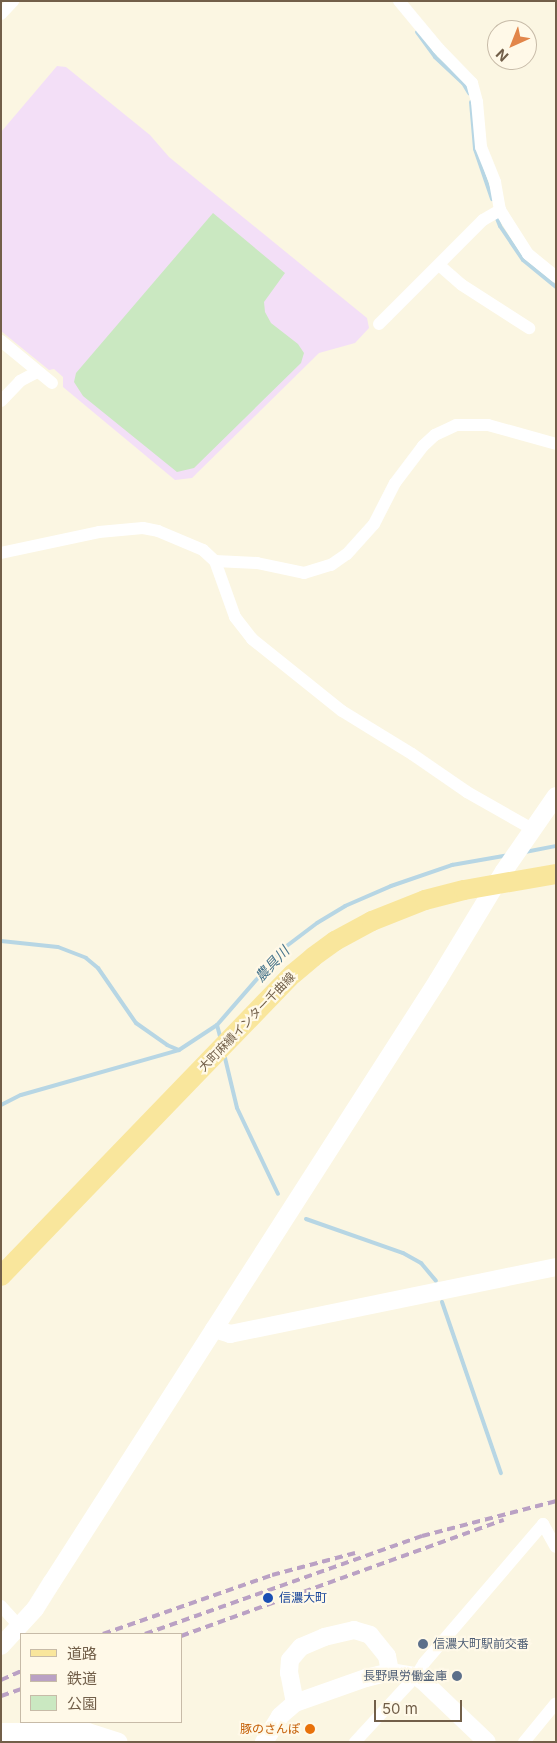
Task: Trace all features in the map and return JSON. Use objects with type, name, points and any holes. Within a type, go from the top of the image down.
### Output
[{"type":"main road","name":"大町麻績インター千曲線","points":[[1,1276],[279,988],[313,957],[350,933],[398,910],[432,898],[500,878],[556,874]]},
{"type":"street","points":[[1,14],[13,1]]},
{"type":"street","points":[[399,1],[442,54],[472,83],[477,102],[481,147],[495,182],[500,210],[528,254],[556,278]]},
{"type":"street","points":[[380,324],[484,220],[500,210]]},
{"type":"street","points":[[439,266],[462,285],[529,328]]},
{"type":"street","points":[[1,341],[52,383]]},
{"type":"street","points":[[1,401],[20,381],[37,372]]},
{"type":"street","points":[[216,562],[257,564],[304,573],[331,565],[347,554],[374,524],[396,483],[423,446],[435,435],[456,425],[488,425],[556,444]]},
{"type":"street","points":[[1,553],[99,532],[143,528],[158,531],[202,550],[216,562],[235,617],[252,639],[342,712],[412,754],[527,835]]},
{"type":"street","points":[[1,1646],[20,1627],[48,1589],[443,972],[527,835],[556,796]]},
{"type":"street","points":[[214,1329],[230,1334],[556,1267]]},
{"type":"street","points":[[355,1742],[416,1676],[424,1663],[543,1524],[556,1546]]},
{"type":"street","points":[[1,1606],[20,1627]]},
{"type":"street","points":[[296,1703],[289,1673],[290,1660],[301,1647],[324,1637],[354,1630],[370,1635],[386,1656],[390,1672]]},
{"type":"street","points":[[264,1742],[280,1716],[296,1703],[366,1678],[390,1672],[416,1676],[423,1681],[487,1742]]},
{"type":"street","points":[[524,1742],[556,1703]]},
{"type":"street","points":[[1,1732],[88,1732],[118,1742]]},
{"type":"shaded area","points":[[57,66],[66,67],[150,135],[169,157],[367,318],[369,328],[355,343],[319,353],[192,478],[175,480],[63,387],[63,377],[54,369],[49,370],[1,331],[1,132]]},
{"type":"green space","points":[[213,213],[285,273],[264,302],[265,312],[271,323],[298,344],[304,353],[301,363],[194,468],[177,472],[83,396],[74,382],[76,373]]},
{"type":"waterway","points":[[417,32],[435,57],[463,83],[469,93]]},
{"type":"waterway","points":[[471,102],[475,149],[492,199]]},
{"type":"waterway","points":[[496,216],[500,226],[523,260],[556,287]]},
{"type":"waterway","name":"農具川","points":[[525,852],[556,846]]},
{"type":"waterway","name":"農具川","points":[[1,1105],[21,1095],[179,1050],[217,1025],[284,948],[317,923],[345,906],[391,886],[452,865],[509,855]]},
{"type":"waterway","points":[[1,941],[58,947],[86,958],[98,968],[136,1023],[167,1045],[179,1050]]},
{"type":"waterway","points":[[217,1025],[220,1036]]},
{"type":"waterway","points":[[225,1058],[237,1108],[278,1194]]},
{"type":"waterway","points":[[306,1219],[403,1253],[421,1263],[436,1281]]},
{"type":"waterway","points":[[442,1302],[501,1473]]},
{"type":"railway","points":[[148,1633],[422,1536],[556,1501]]},
{"type":"railway","points":[[182,1636],[504,1520]]},
{"type":"railway","points":[[106,1633],[272,1575],[355,1553]]},
{"type":"railway","points":[[1,1680],[20,1671]]},
{"type":"railway","points":[[1,1696],[20,1689]]},
{"type":"place","name":"信濃大町","points":[[268,1598]]},
{"type":"place","name":"信濃大町駅前交番","points":[[423,1644]]},
{"type":"place","name":"長野県労働金庫","points":[[457,1676]]},
{"type":"place","name":"豚のさんぽ","points":[[310,1729]]}]
